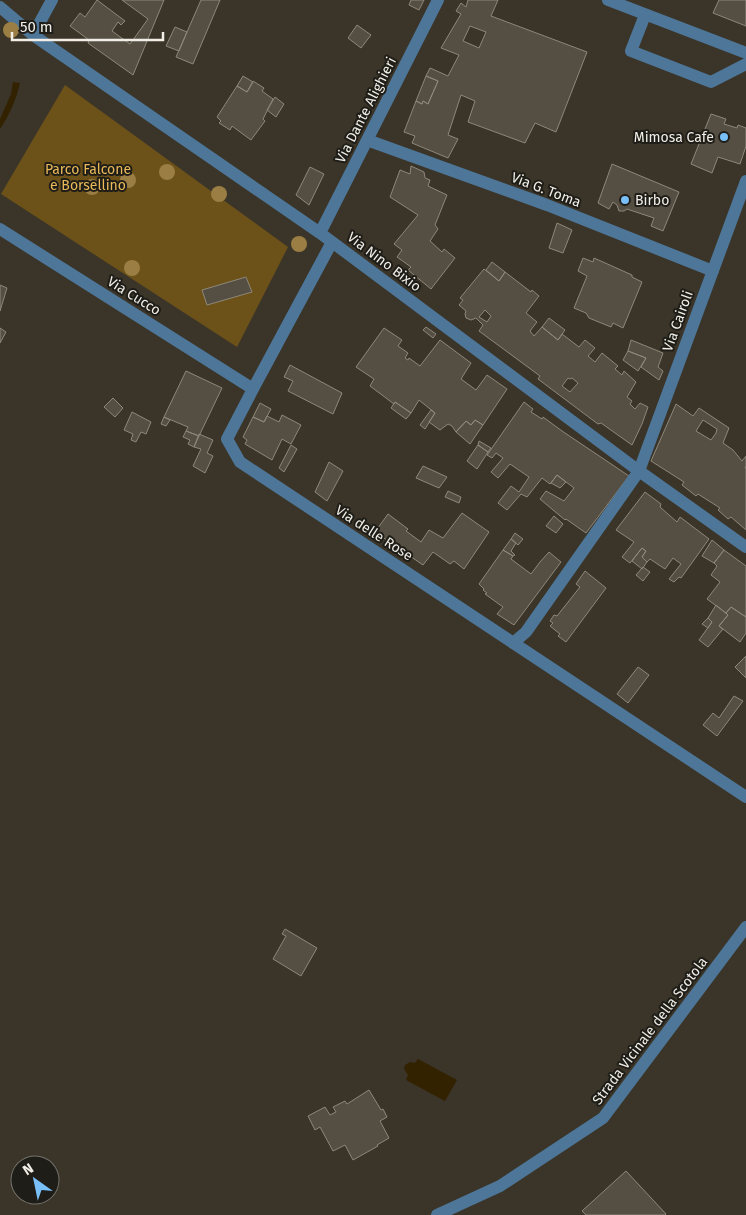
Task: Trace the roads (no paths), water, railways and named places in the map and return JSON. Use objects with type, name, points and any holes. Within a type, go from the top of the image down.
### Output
[{"type":"street","points":[[32,35],[52,0]]},
{"type":"street","name":"Via Dante Alighieri","points":[[320,233],[438,0]]},
{"type":"street","points":[[613,1],[746,53]]},
{"type":"street","name":"Via Nino Bixio","points":[[0,7],[32,35],[320,233],[639,471],[746,547]]},
{"type":"street","points":[[645,15],[632,51],[711,82],[746,64]]},
{"type":"street","name":"Via G. Toma","points":[[367,140],[547,205],[713,271]]},
{"type":"street","name":"Via Cairoli","points":[[513,643],[526,632],[639,471],[746,182]]},
{"type":"street","name":"Via Cucco","points":[[0,229],[252,389]]},
{"type":"street","points":[[252,389],[332,242]]},
{"type":"street","name":"Via delle Rose","points":[[252,389],[227,439],[240,462],[746,797]]},
{"type":"street","name":"Strada Vicinale della Scotola","points":[[437,1215],[500,1186],[603,1118],[746,927]]},
{"type":"place","name":"Mimosa Cafe","points":[[724,137]]},
{"type":"place","name":"Birbo","points":[[625,200]]},
{"type":"park label","name":"Parco Falcone e Borsellino","points":[[88,177]]}]
